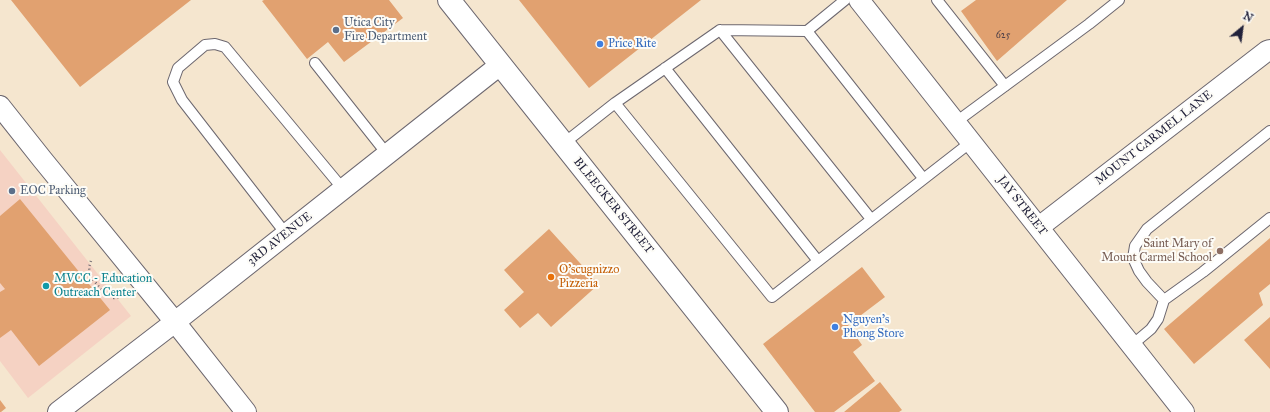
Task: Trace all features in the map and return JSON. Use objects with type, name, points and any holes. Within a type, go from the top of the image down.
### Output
[{"type":"street","name":"BLEECKER STREET","points":[[449,0],[777,412]]},
{"type":"street","name":"JAY STREET","points":[[859,0],[1184,412]]},
{"type":"street","name":"MOUNT CARMEL LANE","points":[[1039,227],[1270,50]]},
{"type":"street","name":"3RD AVENUE","points":[[58,412],[175,322],[500,65]]},
{"type":"street","points":[[0,106],[246,412]]},
{"type":"lane","points":[[563,144],[615,103],[720,30],[808,31],[845,0]]},
{"type":"lane","points":[[937,0],[1005,86]]},
{"type":"lane","points":[[956,122],[1089,24],[1119,0]]},
{"type":"lane","points":[[720,30],[871,219]]},
{"type":"lane","points":[[808,31],[923,178]]},
{"type":"lane","points":[[286,234],[182,100],[174,82],[178,68],[205,45],[215,44],[225,48],[343,189]]},
{"type":"lane","points":[[315,63],[387,154]]},
{"type":"lane","points":[[665,68],[818,261]]},
{"type":"lane","points":[[615,103],[772,297],[923,178],[972,142]]},
{"type":"lane","points":[[1164,300],[1139,271],[1133,258],[1135,246],[1148,229],[1270,131]]},
{"type":"lane","points":[[1132,345],[1151,329],[1158,319],[1164,300],[1203,272],[1270,218]]},
{"type":"path","points":[[91,261],[89,267],[90,276],[105,294],[114,298],[120,297]]},
{"type":"shaded area","name":"MVCC - Education Outreach Center","points":[[0,150],[131,316],[28,398],[0,361]]},
{"type":"building","points":[[11,0],[191,0],[80,87]]},
{"type":"building","name":"Utica City Fire Department","points":[[389,0],[403,18],[344,62],[328,42],[307,59],[262,1]]},
{"type":"building","name":"Price Rite","points":[[519,0],[701,0],[589,88]]},
{"type":"building","points":[[976,0],[1067,0],[997,61],[961,11]]},
{"type":"building","name":"MVCC - Education Outreach Center","points":[[20,199],[110,310],[39,366],[11,330],[0,338],[0,292],[5,289],[0,283],[0,216]]},
{"type":"building","name":"O’scugnizzo Pizzeria","points":[[549,229],[599,284],[551,327],[538,313],[520,328],[504,310],[524,292],[504,270]]},
{"type":"building","points":[[1270,238],[1270,284],[1259,293],[1263,305],[1194,364],[1164,329]]},
{"type":"building","points":[[862,267],[885,297],[848,325],[862,345],[853,352],[875,381],[834,412],[815,412],[763,344]]},
{"type":"building","points":[[1270,317],[1270,369],[1244,340]]},
{"type":"building","points":[[880,382],[902,410],[899,412],[844,412]]},
{"type":"building","points":[[0,400],[6,408],[1,412],[0,412]]},
{"type":"place","name":"Utica City Fire Department","points":[[336,30]]},
{"type":"place","name":"Price Rite","points":[[600,44]]},
{"type":"place","name":"EOC Parking","points":[[12,191]]},
{"type":"place","name":"Saint Mary of Mount Carmel School","points":[[1220,251]]},
{"type":"place","name":"O’scugnizzo Pizzeria","points":[[551,277]]},
{"type":"place","name":"MVCC - Education Outreach Center","points":[[46,286]]},
{"type":"place","name":"Nguyen's Phong Store","points":[[835,327]]}]
